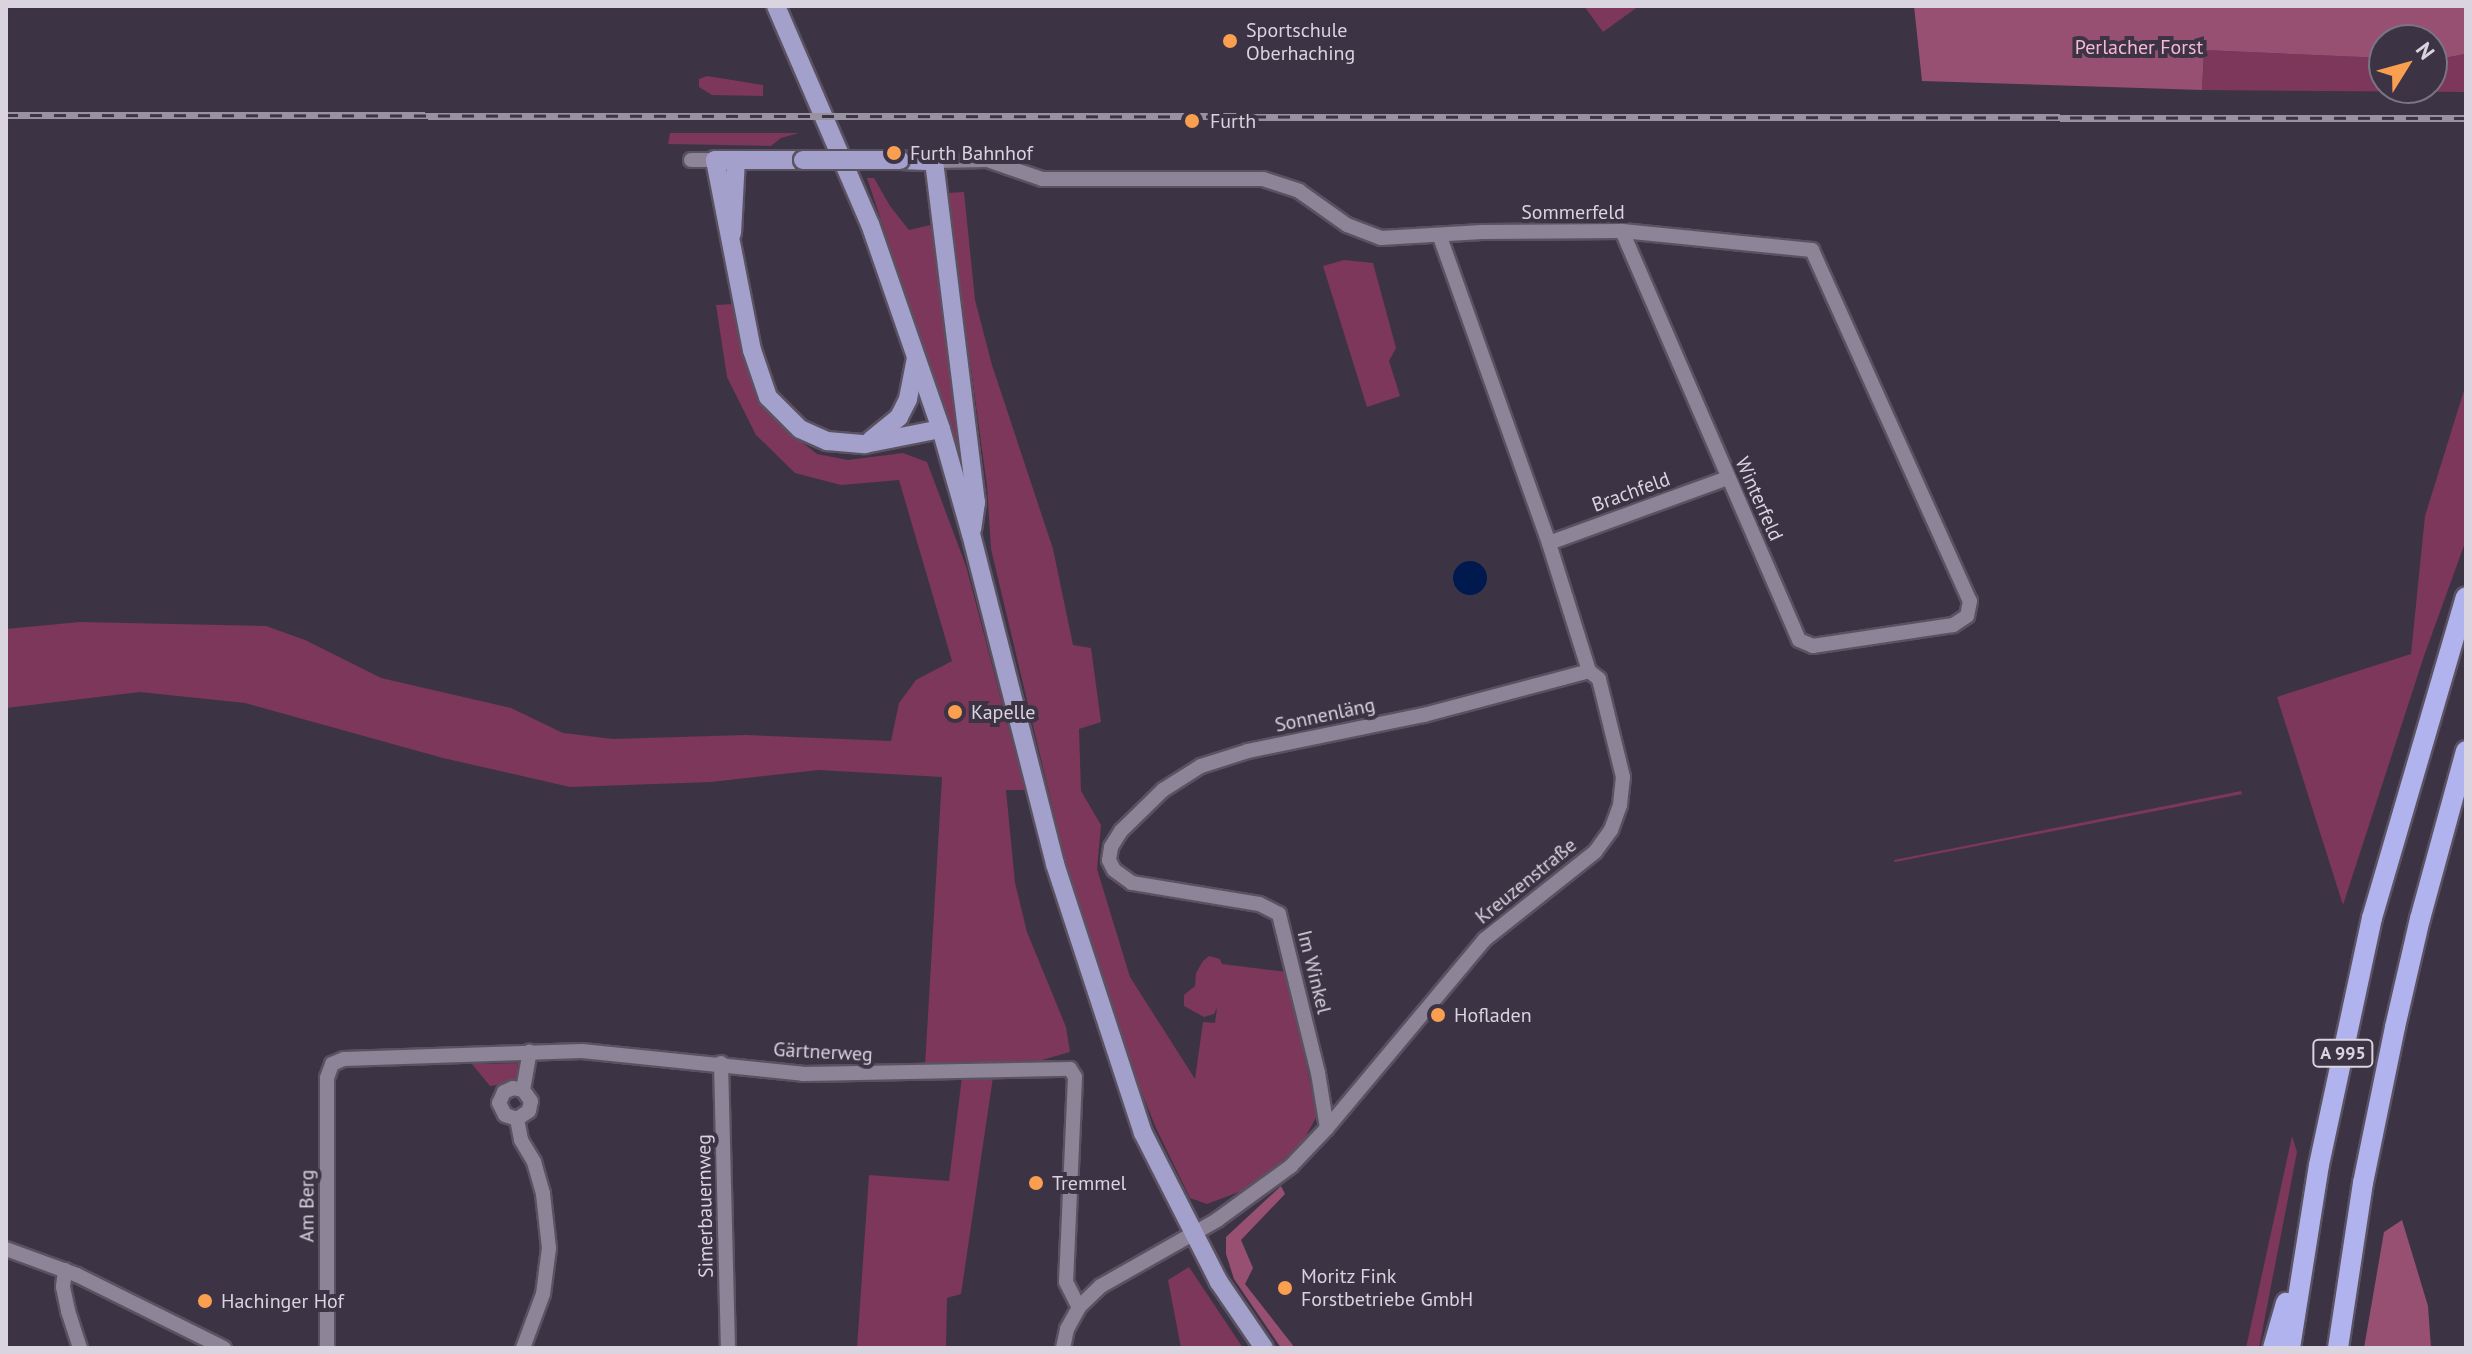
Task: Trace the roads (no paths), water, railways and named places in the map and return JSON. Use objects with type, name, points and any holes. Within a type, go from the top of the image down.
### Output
[{"type":"highway","name":"A 995","points":[[2290,1348],[2306,1238],[2372,918],[2466,597]]},
{"type":"highway","name":"A 995","points":[[2338,1348],[2363,1183],[2395,1027],[2420,919],[2466,751]]},
{"type":"highway","points":[[2273,1348],[2306,1238]]},
{"type":"main road","points":[[776,6],[837,141],[941,429],[971,534],[1055,864],[1093,988],[1143,1133],[1219,1282],[1264,1348]]},
{"type":"main road","points":[[732,234],[724,217],[715,160],[934,161],[976,502],[971,534]]},
{"type":"main road","points":[[736,160],[732,234],[752,350],[768,397],[800,429],[827,441],[865,444],[941,429]]},
{"type":"main road","points":[[865,444],[899,417],[908,399],[917,356]]},
{"type":"street","points":[[691,160],[715,160]]},
{"type":"street","name":"Sommerfeld","points":[[934,161],[987,160],[1042,179],[1263,179],[1299,191],[1362,234],[1381,238],[1440,237],[1482,232],[1622,231],[1812,250],[1970,601],[1967,616],[1953,625]]},
{"type":"street","name":"Winterfeld","points":[[1622,231],[1799,640],[1813,646],[1953,625]]},
{"type":"street","name":"Kreuzenstraße","points":[[1079,1307],[1101,1286],[1193,1234],[1268,1185],[1327,1128],[1484,940],[1595,852],[1611,830],[1622,793],[1623,777],[1594,675],[1440,237]]},
{"type":"street","name":"Brachfeld","points":[[1549,543],[1728,478]]},
{"type":"street","name":"Sonnenläng","points":[[1109,860],[1111,847],[1121,831],[1163,790],[1201,766],[1248,751],[1424,715],[1594,675]]},
{"type":"street","name":"Im Winkel","points":[[1109,860],[1114,870],[1132,883],[1259,904],[1279,914],[1318,1073],[1327,1128]]},
{"type":"street","name":"Gärtnerweg","points":[[332,1064],[344,1059],[582,1051],[721,1063],[803,1074],[851,1076],[1070,1069],[1075,1077],[1066,1282],[1079,1307]]},
{"type":"street","points":[[517,1119],[529,1111],[531,1101],[523,1090],[530,1052]]},
{"type":"street","name":"Simerbauernweg","points":[[721,1063],[728,1348]]},
{"type":"street","name":"Am Berg","points":[[327,1348],[327,1078],[332,1064]]},
{"type":"street","points":[[517,1119],[501,1111],[501,1097],[508,1089],[523,1090]]},
{"type":"street","points":[[517,1119],[521,1140],[534,1162],[543,1194],[549,1248],[543,1294],[523,1348]]},
{"type":"street","points":[[6,1249],[65,1270],[224,1348]]},
{"type":"street","points":[[65,1270],[63,1287],[80,1348]]},
{"type":"street","points":[[1063,1348],[1067,1329],[1079,1307]]},
{"type":"water","points":[[1470,561],[1482,566],[1487,578],[1482,590],[1470,595],[1458,590],[1453,578],[1458,566]]},
{"type":"railway","points":[[6,115],[2466,118]]},
{"type":"place","name":"Sportschule Oberhaching","points":[[1230,41]]},
{"type":"place","name":"Furth","points":[[1192,121]]},
{"type":"place","name":"Furth Bahnhof","points":[[894,153]]},
{"type":"place","name":"Kapelle","points":[[955,712]]},
{"type":"place","name":"Hofladen","points":[[1438,1015]]},
{"type":"place","name":"Tremmel","points":[[1036,1183]]},
{"type":"place","name":"Moritz Fink Forstbetriebe GmbH","points":[[1285,1288]]},
{"type":"place","name":"Hachinger Hof","points":[[205,1301]]},
{"type":"park label","name":"Perlacher Forst","points":[[2139,47]]}]
